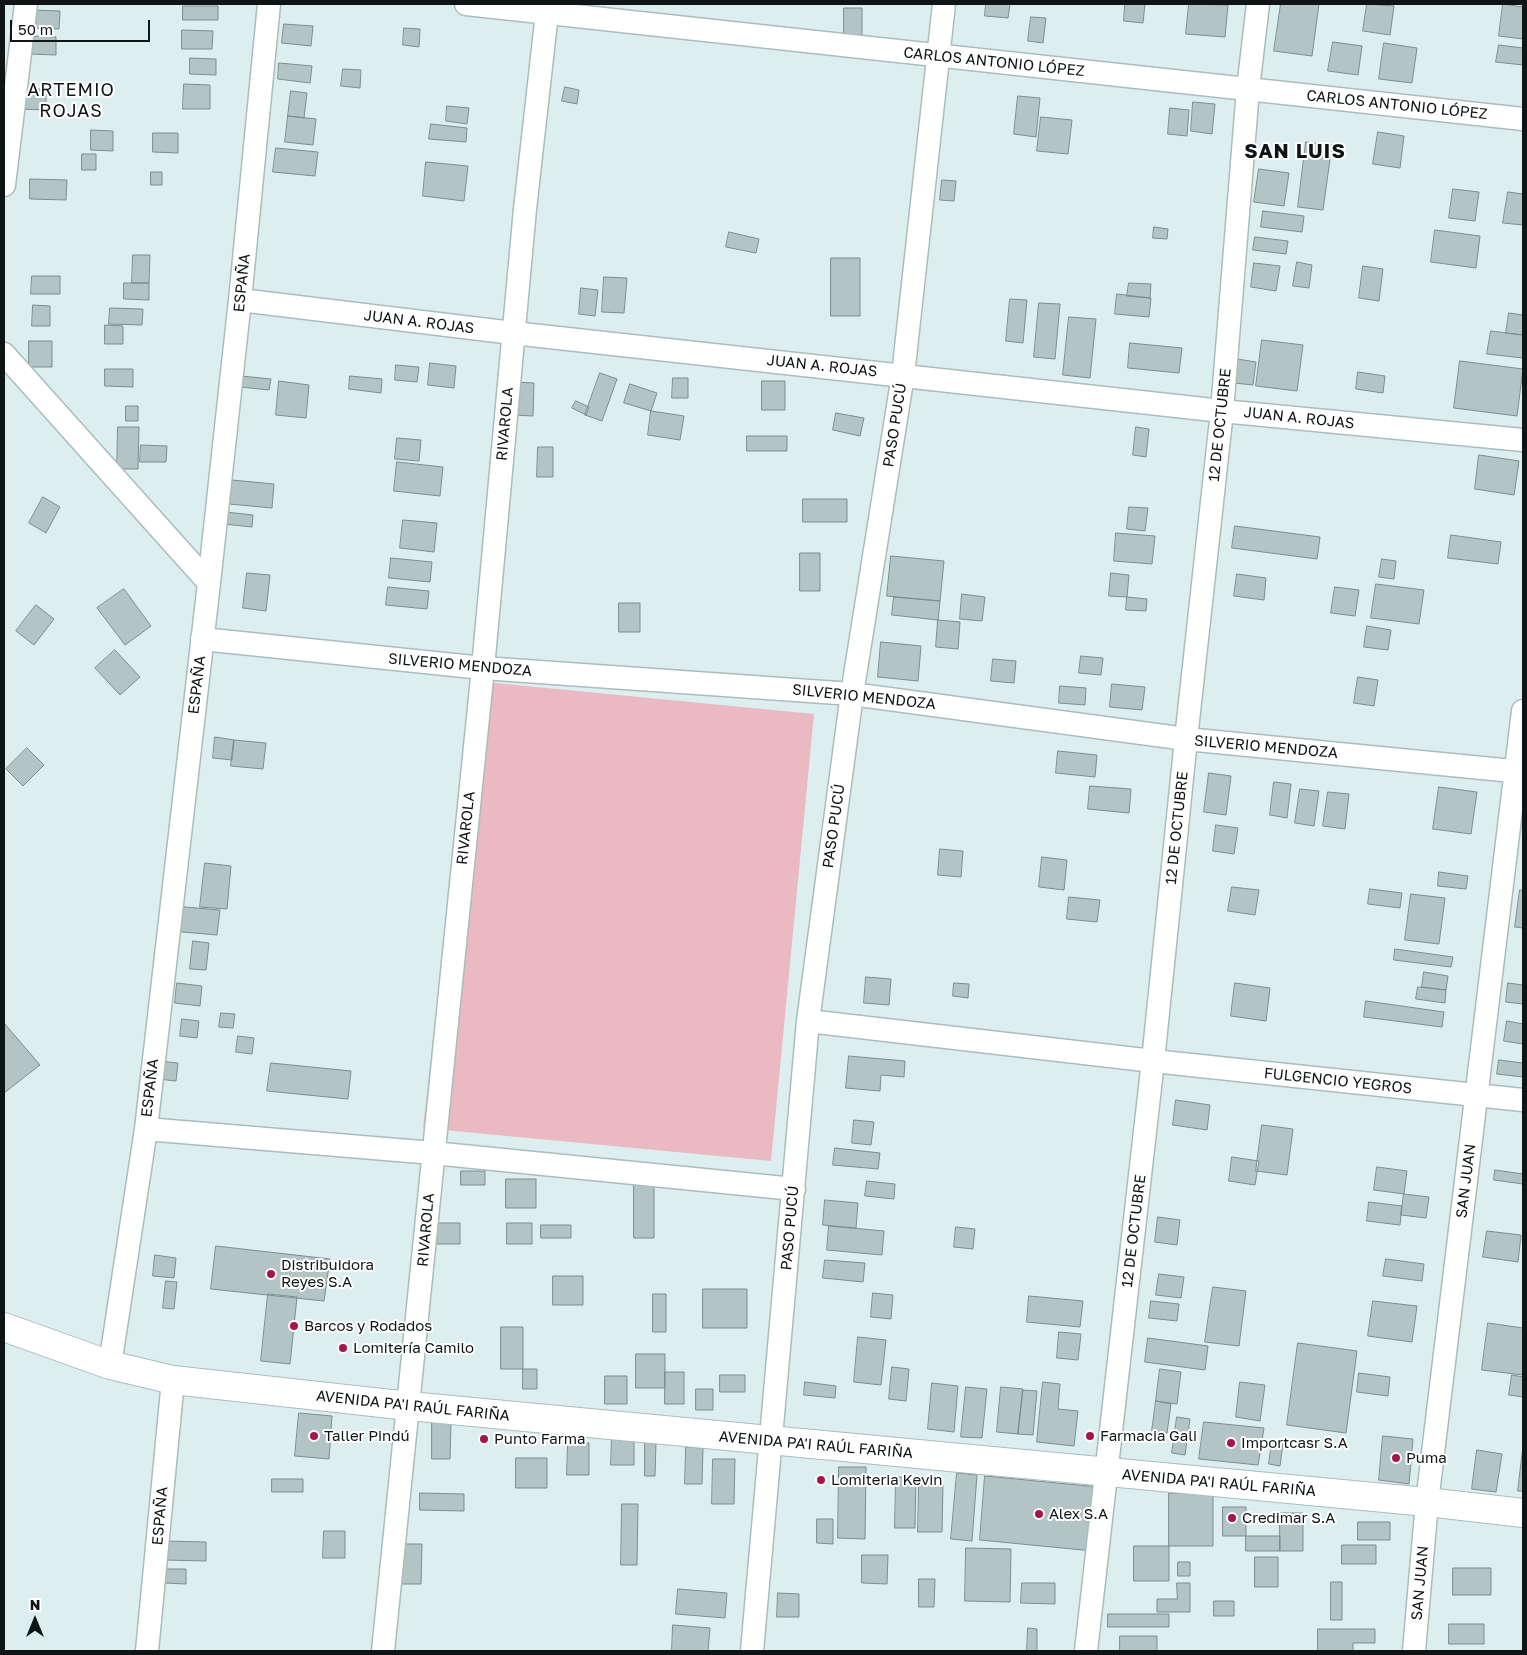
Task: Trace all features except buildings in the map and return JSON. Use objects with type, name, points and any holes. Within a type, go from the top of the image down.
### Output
[{"type":"highway","name":"AVENIDA PA'I RAÚL FARIÑA","points":[[4,1328],[110,1365],[173,1380],[409,1406],[1428,1502],[1523,1513]]},
{"type":"street","points":[[4,185],[26,4]]},
{"type":"street","name":"ESPAÑA","points":[[110,1365],[146,1129],[210,583],[269,4]]},
{"type":"street","name":"CARLOS ANTONIO LÓPEZ","points":[[466,4],[548,8],[939,56],[1523,119]]},
{"type":"street","name":"PASO PUCÚ","points":[[752,1651],[808,1022],[852,694],[903,375],[944,4]]},
{"type":"street","name":"12 DE OCTUBRE","points":[[1086,1651],[1153,1061],[1222,411],[1248,89],[1258,4]]},
{"type":"street","name":"RIVAROLA","points":[[383,1651],[483,668],[525,209],[548,8]]},
{"type":"street","name":"JUAN A. ROJAS","points":[[240,300],[513,333],[1222,411],[1523,440]]},
{"type":"street","points":[[4,354],[210,583]]},
{"type":"street","name":"SILVERIO MENDOZA","points":[[202,639],[483,668],[852,694],[1186,739],[1520,771]]},
{"type":"street","name":"SAN JUAN","points":[[1414,1651],[1428,1502],[1476,1095],[1520,771],[1523,711]]},
{"type":"street","name":"FULGENCIO YEGROS","points":[[808,1022],[1523,1100]]},
{"type":"street","points":[[146,1129],[433,1154],[794,1189]]},
{"type":"street","name":"ESPAÑA","points":[[147,1651],[173,1380]]},
{"type":"shaded area","points":[[474,681],[814,714],[771,1161],[423,1128]]},
{"type":"place","name":"Distribuidora Reyes S.A","points":[[271,1274]]},
{"type":"place","name":"Barcos y Rodados","points":[[294,1326]]},
{"type":"place","name":"Lomitería Camilo","points":[[343,1348]]},
{"type":"place","name":"Taller Pindú","points":[[314,1436]]},
{"type":"place","name":"Farmacia Gali","points":[[1090,1436]]},
{"type":"place","name":"Punto Farma","points":[[484,1439]]},
{"type":"place","name":"Importcasr S.A","points":[[1231,1443]]},
{"type":"place","name":"Puma","points":[[1396,1458]]},
{"type":"place","name":"Lomiteria Kevin","points":[[821,1480]]},
{"type":"place","name":"Alex S.A","points":[[1039,1514]]},
{"type":"place","name":"Credimar S.A","points":[[1232,1518]]},
{"type":"district","name":"ARTEMIO ROJAS","points":[[71,100]]},
{"type":"district","name":"SAN LUIS","points":[[1295,152]]}]
